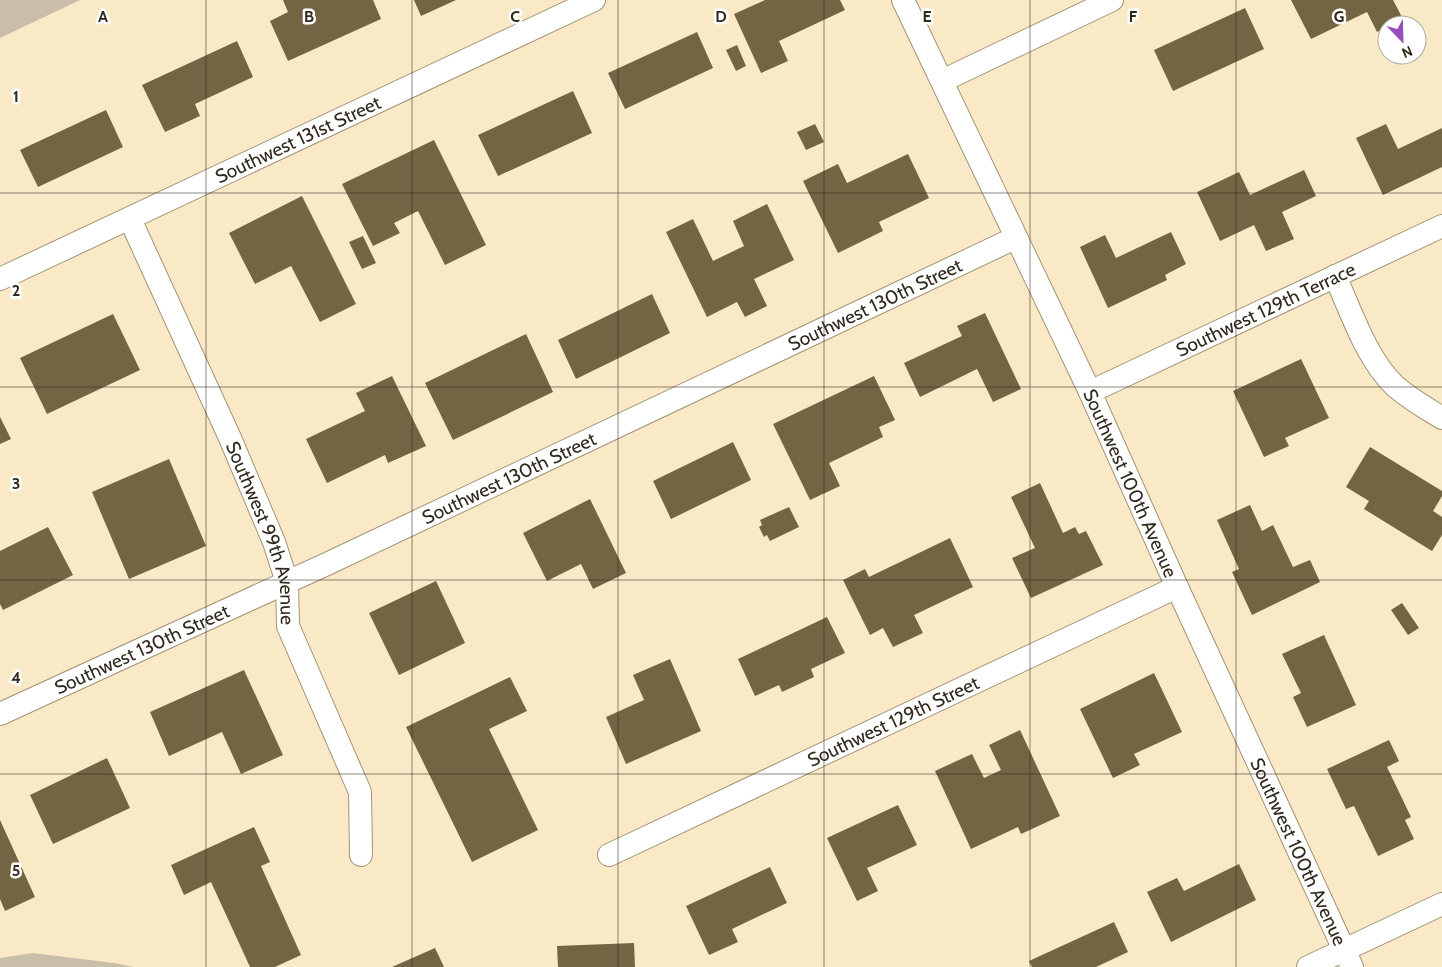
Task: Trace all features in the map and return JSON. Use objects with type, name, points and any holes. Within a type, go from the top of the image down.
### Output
[{"type":"street","name":"Southwest 131st Street","points":[[0,279],[594,0]]},
{"type":"street","name":"Southwest 100th Avenue","points":[[903,0],[1090,392],[1177,587],[1348,958]]},
{"type":"street","points":[[942,81],[1112,0]]},
{"type":"street","name":"Southwest 99th Avenue","points":[[130,219],[274,542],[287,582],[288,626],[360,792],[361,855]]},
{"type":"street","name":"Southwest 129th Terrace","points":[[1090,392],[1442,226]]},
{"type":"street","name":"Southwest 130th Street","points":[[0,714],[287,582],[1016,238]]},
{"type":"street","points":[[1335,276],[1368,350],[1379,368],[1400,390],[1442,418]]},
{"type":"street","name":"Southwest 129th Street","points":[[609,855],[1177,587]]},
{"type":"street","points":[[1308,967],[1348,958],[1442,904]]},
{"type":"shaded area","points":[[0,0],[80,0],[0,38]]},
{"type":"shaded area","points":[[33,953],[134,967],[0,967],[0,958]]},
{"type":"building","points":[[283,0],[373,0],[381,19],[288,61],[270,21],[288,12]]},
{"type":"building","points":[[414,0],[456,0],[421,16]]},
{"type":"building","points":[[765,0],[840,0],[845,10],[779,41],[788,61],[761,73],[734,14]]},
{"type":"building","points":[[1291,0],[1393,0],[1401,15],[1377,15],[1377,32],[1367,12],[1311,39]]},
{"type":"building","points":[[1245,8],[1264,49],[1173,91],[1154,50]]},
{"type":"building","points":[[697,32],[713,68],[625,109],[608,73]]},
{"type":"building","points":[[237,41],[253,77],[195,104],[200,116],[165,132],[142,85]]},
{"type":"building","points":[[737,45],[746,66],[736,71],[726,50]]},
{"type":"building","points":[[573,91],[592,133],[498,176],[478,135]]},
{"type":"building","points":[[106,110],[123,147],[38,187],[20,150]]},
{"type":"building","points":[[815,124],[824,142],[806,150],[797,132]]},
{"type":"building","points":[[1386,124],[1398,149],[1442,128],[1442,167],[1383,195],[1356,138]]},
{"type":"building","points":[[434,140],[486,245],[445,265],[418,211],[394,223],[400,233],[373,246],[342,184]]},
{"type":"building","points":[[908,154],[929,198],[879,222],[883,231],[838,253],[803,181],[838,164],[847,183]]},
{"type":"building","points":[[1304,170],[1316,196],[1282,212],[1294,239],[1266,251],[1254,225],[1220,241],[1197,192],[1239,172],[1250,195]]},
{"type":"building","points":[[302,196],[356,304],[320,322],[291,266],[255,284],[229,233]]},
{"type":"building","points":[[767,204],[794,260],[754,279],[767,306],[745,317],[737,302],[707,317],[666,232],[693,219],[713,261],[744,246],[733,221]]},
{"type":"building","points":[[1171,232],[1186,264],[1165,275],[1167,280],[1108,308],[1080,247],[1105,235],[1116,258]]},
{"type":"building","points":[[363,236],[376,263],[362,269],[349,242]]},
{"type":"building","points":[[652,294],[670,333],[576,379],[558,340]]},
{"type":"building","points":[[985,313],[1021,389],[993,402],[977,369],[920,397],[904,363],[962,336],[957,326]]},
{"type":"building","points":[[113,314],[140,370],[47,414],[20,358]]},
{"type":"building","points":[[526,334],[553,392],[453,440],[425,383]]},
{"type":"building","points":[[1301,359],[1329,418],[1285,438],[1289,446],[1264,457],[1233,391]]},
{"type":"building","points":[[392,376],[426,446],[388,463],[385,455],[327,483],[306,439],[365,411],[356,393]]},
{"type":"building","points":[[874,376],[895,420],[879,427],[883,437],[829,463],[840,486],[810,500],[773,424]]},
{"type":"building","points":[[0,417],[11,439],[0,444]]},
{"type":"building","points":[[733,442],[751,480],[671,519],[653,481]]},
{"type":"building","points":[[1370,447],[1442,491],[1442,496],[1433,511],[1442,517],[1442,535],[1432,551],[1364,509],[1369,501],[1346,487]]},
{"type":"building","points":[[169,459],[206,546],[129,579],[92,492]]},
{"type":"building","points":[[1040,483],[1063,533],[1075,527],[1079,534],[1086,531],[1103,565],[1031,598],[1012,558],[1035,548],[1011,497]]},
{"type":"building","points":[[590,499],[626,573],[593,589],[581,564],[547,581],[523,533]]},
{"type":"building","points":[[1250,505],[1262,531],[1273,525],[1293,567],[1310,560],[1320,582],[1252,615],[1232,572],[1239,569],[1217,520]]},
{"type":"building","points":[[789,507],[799,527],[770,541],[767,535],[764,537],[759,527],[762,525],[760,520]]},
{"type":"building","points":[[48,527],[73,575],[3,610],[0,604],[0,551]]},
{"type":"building","points":[[950,538],[973,587],[914,615],[923,633],[893,647],[883,628],[870,635],[843,580],[865,569],[869,577]]},
{"type":"building","points":[[436,581],[465,643],[399,675],[369,613]]},
{"type":"building","points":[[1402,603],[1419,628],[1408,635],[1391,610]]},
{"type":"building","points":[[827,617],[845,653],[811,669],[814,677],[782,692],[779,685],[755,696],[738,659]]},
{"type":"building","points":[[1324,635],[1356,705],[1307,727],[1293,697],[1301,693],[1282,654]]},
{"type":"building","points":[[670,659],[701,731],[626,764],[606,717],[644,700],[633,675]]},
{"type":"building","points":[[244,670],[283,755],[241,774],[222,732],[169,756],[150,712]]},
{"type":"building","points":[[1154,673],[1182,732],[1134,754],[1140,765],[1113,778],[1080,709]]},
{"type":"building","points":[[510,677],[527,711],[489,729],[538,830],[472,862],[406,727]]},
{"type":"building","points":[[1020,730],[1060,816],[1021,834],[1018,827],[971,849],[935,771],[972,754],[984,778],[1001,770],[989,745]]},
{"type":"building","points":[[1389,740],[1399,761],[1387,767],[1411,817],[1405,820],[1414,839],[1378,856],[1354,806],[1346,809],[1327,769]]},
{"type":"building","points":[[107,758],[130,808],[53,844],[30,795]]},
{"type":"building","points":[[898,805],[917,845],[867,868],[878,891],[857,901],[827,838]]},
{"type":"building","points":[[0,820],[35,897],[5,911],[0,899]]},
{"type":"building","points":[[254,827],[270,862],[261,866],[301,955],[275,967],[250,967],[211,882],[184,895],[171,865]]},
{"type":"building","points":[[1239,864],[1256,900],[1171,942],[1147,892],[1177,878],[1184,891]]},
{"type":"building","points":[[770,867],[787,903],[732,929],[738,942],[709,955],[686,906]]},
{"type":"building","points":[[1114,922],[1128,952],[1096,967],[1032,967],[1029,961]]},
{"type":"building","points":[[634,943],[635,967],[558,967],[557,946]]},
{"type":"building","points":[[435,948],[444,967],[392,967]]}]
